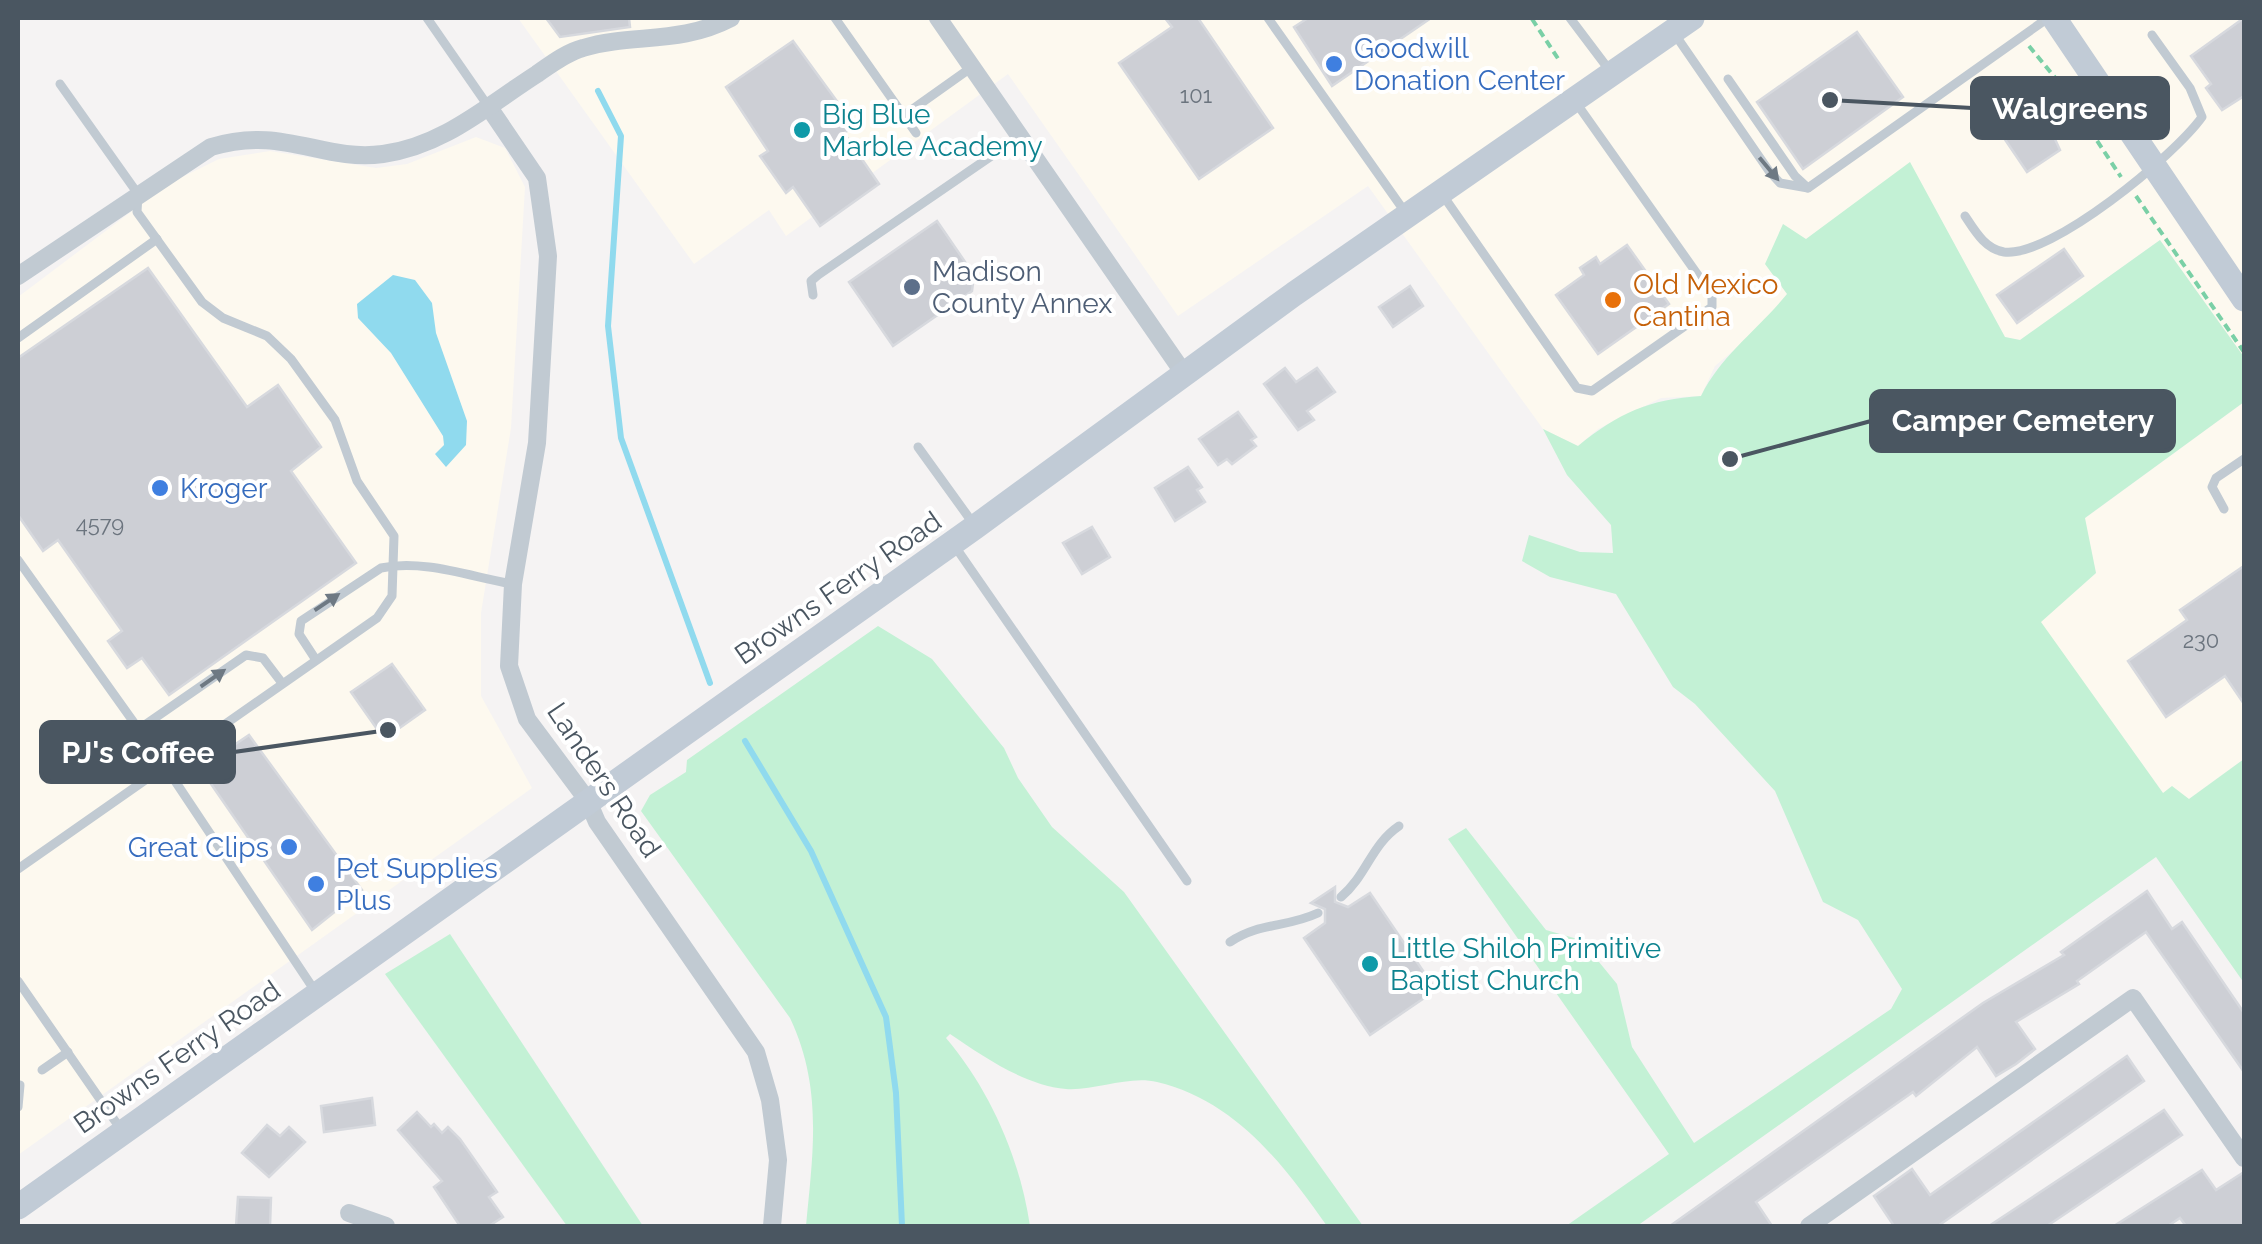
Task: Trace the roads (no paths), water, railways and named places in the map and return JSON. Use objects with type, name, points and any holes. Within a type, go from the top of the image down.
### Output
[{"type":"main road","points":[[2051,18],[2244,299]]},
{"type":"main road","name":"Browns Ferry Road","points":[[18,1207],[1682,24]]},
{"type":"street","points":[[18,276],[196,154],[227,142],[272,138],[361,155],[434,141],[582,48],[691,34],[731,18]]},
{"type":"street","points":[[938,18],[1185,375]]},
{"type":"street","name":"Landers Road","points":[[488,106],[537,178],[548,256],[537,443],[513,584],[509,666],[527,719],[588,801],[597,822],[756,1052],[770,1100],[778,1160],[772,1226]]},
{"type":"street","points":[[1810,1226],[2134,998],[2244,1158]]},
{"type":"street","points":[[349,1213],[386,1226]]},
{"type":"lane","points":[[427,18],[488,106]]},
{"type":"lane","points":[[836,18],[916,133]]},
{"type":"lane","points":[[1268,18],[1408,216]]},
{"type":"lane","points":[[1570,18],[1611,73]]},
{"type":"lane","points":[[1682,24],[1711,91],[1769,171],[1780,182],[1808,188],[2051,18]]},
{"type":"lane","points":[[1966,216],[1981,240],[2003,252],[2032,249],[2054,239],[2152,170],[2186,138],[2202,117],[2190,88],[2152,35]]},
{"type":"lane","points":[[904,116],[972,67]]},
{"type":"lane","points":[[1728,79],[1795,176],[1808,188]]},
{"type":"lane","points":[[18,869],[388,608],[396,565],[388,522],[356,481],[335,420],[291,358],[267,336],[223,318],[202,302],[138,212],[138,194],[60,84]]},
{"type":"lane","points":[[1441,192],[1576,388],[1592,391],[1712,308],[1712,295],[1574,99]]},
{"type":"lane","points":[[813,295],[811,281],[818,275],[1019,137]]},
{"type":"lane","points":[[18,338],[158,239]]},
{"type":"lane","points":[[918,447],[976,527]]},
{"type":"lane","points":[[2224,509],[2212,488],[2216,478],[2244,459]]},
{"type":"lane","points":[[952,543],[1187,882]]},
{"type":"lane","points":[[18,560],[139,729],[317,994]]},
{"type":"lane","points":[[316,660],[299,634],[300,621],[364,576],[396,565],[513,584]]},
{"type":"lane","points":[[139,729],[246,655],[263,658],[282,683]]},
{"type":"lane","points":[[1341,897],[1357,883],[1380,839],[1399,826]]},
{"type":"lane","points":[[1230,942],[1251,928],[1286,925],[1318,913]]},
{"type":"lane","points":[[18,981],[122,1132]]},
{"type":"lane","points":[[42,1070],[68,1052]]},
{"type":"lane","points":[[18,1107],[20,1085]]},
{"type":"water","points":[[393,275],[415,280],[432,303],[436,333],[467,421],[466,445],[446,467],[435,454],[444,445],[443,436],[391,353],[358,318],[357,304]]},
{"type":"waterway","points":[[598,91],[621,136],[608,326],[621,438],[710,683]]},
{"type":"waterway","points":[[745,741],[811,851],[886,1017],[896,1093],[902,1226]]},
{"type":"place","name":"Goodwill Donation Center","points":[[1334,64]]},
{"type":"place","name":"Walgreens","points":[[1830,100]]},
{"type":"place","name":"Big Blue Marble Academy","points":[[802,130]]},
{"type":"place","name":"Madison County Annex","points":[[912,287]]},
{"type":"place","name":"Old Mexico Cantina","points":[[1613,300]]},
{"type":"place","name":"Camper Cemetery","points":[[1730,459]]},
{"type":"place","name":"Kroger","points":[[160,488]]},
{"type":"place","name":"PJ's Coffee","points":[[388,730]]},
{"type":"place","name":"Great Clips","points":[[289,847]]},
{"type":"place","name":"Pet Supplies Plus","points":[[316,884]]},
{"type":"place","name":"Little Shiloh Primitive Baptist Church","points":[[1370,964]]}]
